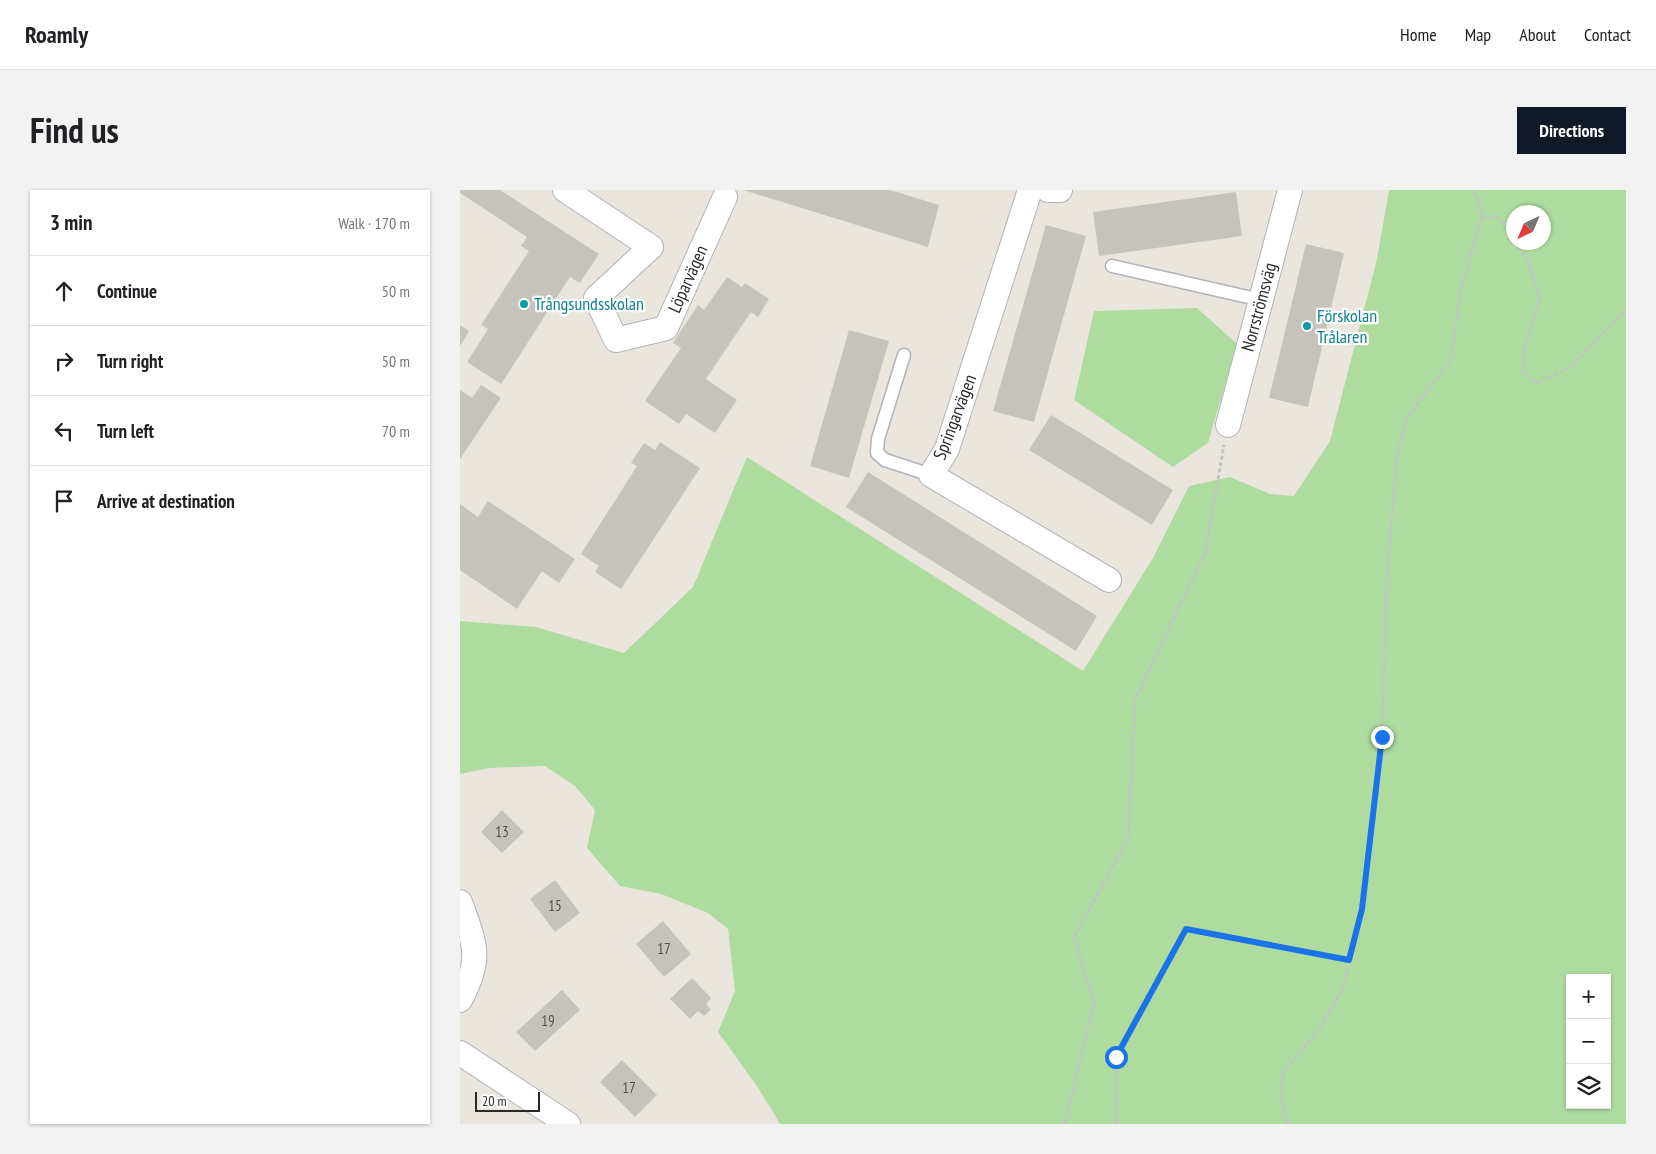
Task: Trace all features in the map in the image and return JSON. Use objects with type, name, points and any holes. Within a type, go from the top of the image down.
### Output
[{"type":"street","name":"Löparvägen","points":[[565,190],[651,247],[596,298],[616,340],[666,328],[725,197]]},
{"type":"street","name":"Springarvägen","points":[[1030,190],[947,449],[931,475],[1109,580]]},
{"type":"street","points":[[1048,190],[1060,190]]},
{"type":"street","name":"Norrströmsväg","points":[[1228,425],[1290,190]]},
{"type":"street","points":[[460,902],[474,941],[474,966],[469,984],[460,1000]]},
{"type":"street","points":[[460,1053],[568,1124]]},
{"type":"lane","points":[[1112,266],[1261,300]]},
{"type":"lane","points":[[904,355],[878,439],[877,453],[885,460],[931,475]]},
{"type":"path","points":[[1288,1124],[1280,1098],[1282,1073],[1321,1026],[1343,988],[1362,909],[1382,737],[1387,576],[1397,454],[1408,417],[1450,361],[1462,285],[1482,216],[1476,194],[1473,190]]},
{"type":"path","points":[[1482,216],[1497,217],[1506,230]]},
{"type":"path","points":[[1520,250],[1527,259],[1540,297],[1524,350],[1522,373],[1535,383],[1570,368],[1626,309]]},
{"type":"path","points":[[1065,1124],[1094,1002],[1074,938],[1128,839],[1135,700],[1205,553],[1228,425]]},
{"type":"path","points":[[1117,1124],[1116,1057],[1186,929],[1349,960]]},
{"type":"green space","points":[[1389,190],[1626,190],[1626,1124],[780,1124],[759,1089],[718,1032],[735,991],[728,929],[708,913],[661,894],[620,886],[587,848],[595,810],[575,786],[545,766],[489,768],[460,774],[460,621],[536,627],[624,653],[693,587],[747,457],[1083,671],[1153,558],[1189,486],[1230,477],[1270,494],[1294,496],[1330,441],[1377,259]]},
{"type":"green space","points":[[1197,308],[1237,344],[1208,443],[1173,467],[1074,400],[1094,311]]},
{"type":"building","name":"Trångsundsskolan","points":[[460,190],[500,190],[599,254],[580,283],[570,277],[501,384],[467,362],[488,329],[481,325],[529,251],[521,246],[527,237],[460,193]]},
{"type":"building","points":[[743,190],[890,190],[939,205],[928,247]]},
{"type":"building","points":[[1236,192],[1242,236],[1099,256],[1093,212]]},
{"type":"building","points":[[1046,225],[1086,236],[1034,422],[993,411]]},
{"type":"building","name":"Förskolan Trålaren","points":[[1306,244],[1344,253],[1308,407],[1269,398]]},
{"type":"building","name":"Trångsundsskolan","points":[[727,277],[742,287],[745,283],[769,299],[758,317],[751,312],[706,379],[737,400],[715,433],[686,414],[679,424],[645,401],[681,348],[673,343],[698,305],[704,310]]},
{"type":"building","points":[[460,325],[469,331],[460,346]]},
{"type":"building","points":[[849,330],[889,341],[849,478],[810,466]]},
{"type":"building","points":[[481,385],[501,398],[460,459],[460,390],[472,398]]},
{"type":"building","points":[[1051,415],[1173,490],[1152,525],[1029,450]]},
{"type":"building","points":[[660,442],[700,468],[621,589],[595,572],[599,566],[581,554],[637,466],[631,463],[644,443],[655,450]]},
{"type":"building","points":[[868,472],[1097,616],[1076,651],[846,507]]},
{"type":"building","points":[[488,501],[575,559],[559,583],[542,571],[517,609],[460,570],[460,504],[478,517]]},
{"type":"building","points":[[502,810],[524,832],[502,853],[481,832]]},
{"type":"building","points":[[555,880],[580,913],[555,932],[530,899]]},
{"type":"building","points":[[663,921],[691,954],[664,977],[636,944]]},
{"type":"building","points":[[692,978],[711,998],[706,1004],[711,1010],[704,1016],[698,1011],[690,1019],[670,999]]},
{"type":"building","points":[[562,990],[580,1010],[535,1051],[516,1032]]},
{"type":"building","points":[[622,1060],[657,1095],[635,1117],[600,1082]]},
{"type":"place","name":"Trångsundsskolan","points":[[524,304]]},
{"type":"place","name":"Förskolan Trålaren","points":[[1307,326]]},
{"type":"route","points":[[1116,1057],[1186,929],[1349,960],[1362,909],[1382,737]]}]
